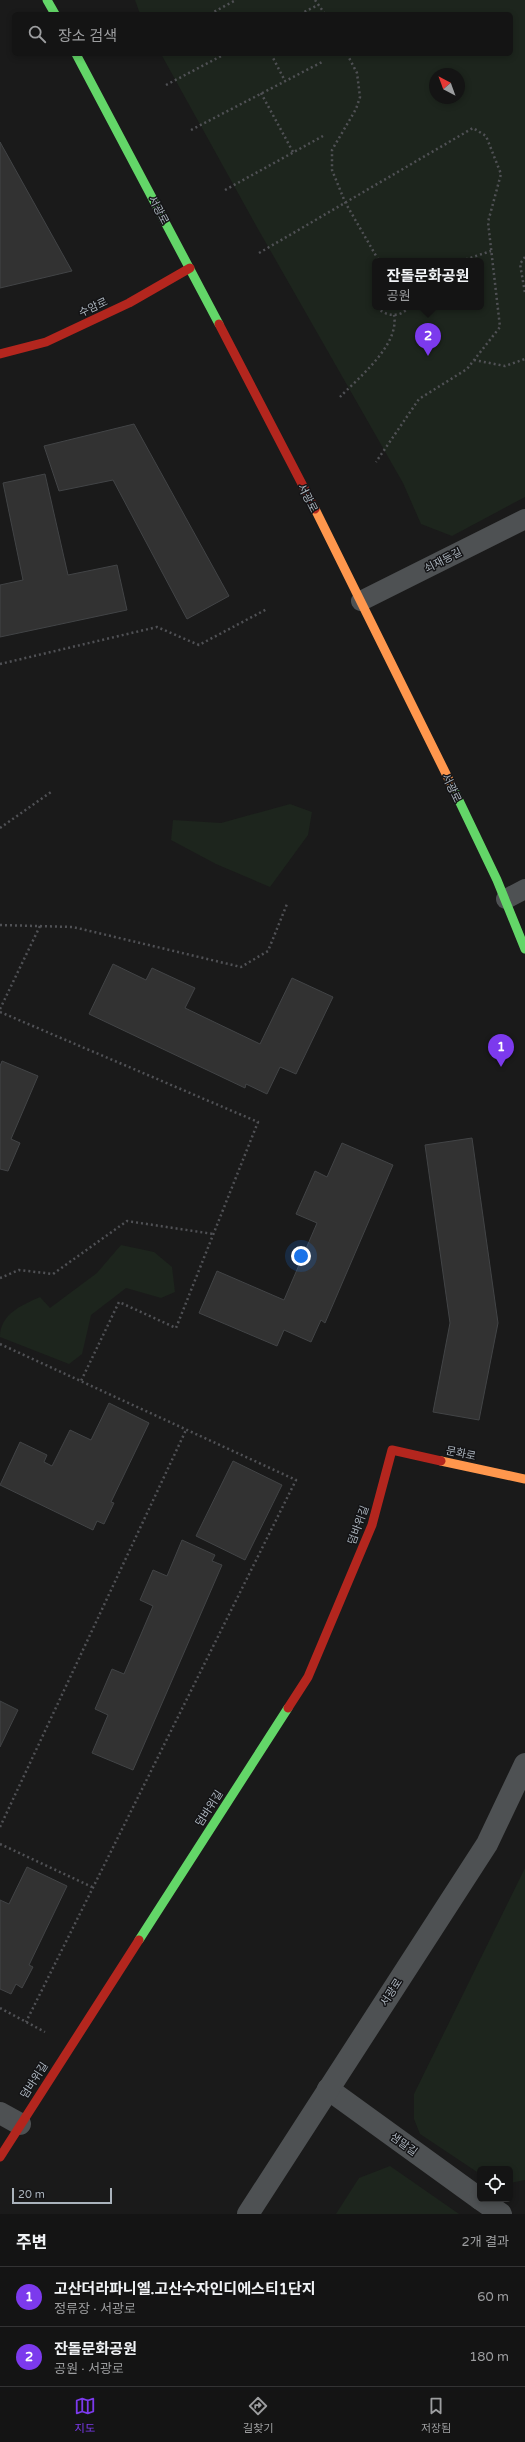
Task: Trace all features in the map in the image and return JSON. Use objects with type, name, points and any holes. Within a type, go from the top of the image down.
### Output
[{"type":"street","points":[[47,0],[53,12]]},
{"type":"street","name":"서광로","points":[[77,56],[190,268],[361,601],[506,899],[525,949]]},
{"type":"street","name":"수암로","points":[[0,354],[46,342],[129,303],[190,268]]},
{"type":"street","name":"문화로","points":[[392,1450],[525,1479]]},
{"type":"street","name":"덤바위길","points":[[0,2156],[308,1676],[372,1525],[392,1450]]},
{"type":"street","name":"서광로","points":[[248,2214],[487,1844],[525,1764]]},
{"type":"street","name":"샘말길","points":[[328,2089],[477,2197]]},
{"type":"street","points":[[0,2113],[20,2124]]},
{"type":"street","name":"샘말길","points":[[484,2202],[501,2214]]},
{"type":"lane","name":"쇠재등길","points":[[361,601],[525,519]]},
{"type":"lane","points":[[506,899],[525,889]]},
{"type":"path","points":[[214,12],[236,0]]},
{"type":"path","points":[[315,0],[323,12]]},
{"type":"path","points":[[304,12],[318,5]]},
{"type":"path","points":[[166,85],[221,56]]},
{"type":"path","points":[[272,56],[285,81]]},
{"type":"path","points":[[348,56],[357,73],[360,97],[356,109],[332,150],[332,170],[345,202],[377,258]]},
{"type":"path","points":[[191,130],[324,61]]},
{"type":"path","points":[[261,93],[293,152]]},
{"type":"path","points":[[259,253],[473,128],[486,136],[501,174],[488,222],[490,251],[500,328],[467,369],[419,399],[376,462]]},
{"type":"path","points":[[225,190],[323,136]]},
{"type":"path","points":[[470,258],[490,251]]},
{"type":"path","points":[[525,257],[520,264],[525,293]]},
{"type":"path","points":[[381,310],[388,315],[400,314],[405,310]]},
{"type":"path","points":[[340,397],[386,348],[395,322],[394,315]]},
{"type":"path","points":[[474,360],[505,366],[525,359]]},
{"type":"path","points":[[0,664],[156,627],[199,645],[267,609]]},
{"type":"path","points":[[0,828],[50,792]]},
{"type":"path","points":[[0,925],[73,927],[241,967],[268,951],[287,904]]},
{"type":"path","points":[[40,926],[0,1011],[258,1122],[176,1328],[119,1302],[81,1381]]},
{"type":"path","points":[[0,1278],[19,1270],[53,1274],[127,1220],[213,1234]]},
{"type":"path","points":[[0,1344],[296,1480],[26,2022]]},
{"type":"path","points":[[0,1827],[186,1430]]},
{"type":"path","points":[[0,1844],[92,1887]]},
{"type":"path","points":[[0,2008],[70,2046]]},
{"type":"shaded area","points":[[135,0],[525,0],[525,497],[452,536],[421,524],[403,483],[258,229],[162,56],[513,56],[513,12],[139,12]]},
{"type":"shaded area","points":[[290,804],[312,812],[308,835],[270,887],[216,864],[171,840],[173,820],[221,823]]},
{"type":"shaded area","points":[[121,1245],[154,1252],[172,1267],[175,1292],[161,1298],[126,1288],[91,1315],[82,1354],[69,1364],[0,1337],[4,1322],[13,1311],[40,1297],[50,1308],[97,1273]]},
{"type":"shaded area","points":[[525,1868],[525,2180],[513,2182],[513,2166],[477,2166],[477,2172],[420,2134],[414,2119],[414,2094]]},
{"type":"shaded area","points":[[390,2166],[459,2214],[336,2214],[359,2178]]},
{"type":"building","points":[[0,142],[72,271],[0,288]]},
{"type":"building","points":[[134,424],[229,596],[187,619],[113,480],[59,491],[44,446]]},
{"type":"building","points":[[45,474],[68,575],[117,565],[127,610],[0,637],[0,585],[23,580],[3,483]]},
{"type":"building","points":[[113,964],[146,980],[152,968],[195,988],[185,1008],[260,1044],[292,978],[333,997],[296,1074],[280,1067],[267,1094],[246,1084],[245,1088],[89,1014]]},
{"type":"building","points":[[2,1061],[38,1076],[11,1139],[20,1143],[8,1171],[0,1169],[0,1066]]},
{"type":"building","points":[[472,1138],[498,1323],[479,1420],[433,1412],[450,1323],[425,1145]]},
{"type":"building","points":[[342,1143],[393,1165],[325,1323],[321,1320],[311,1342],[284,1330],[277,1346],[199,1313],[217,1271],[284,1300],[317,1223],[296,1214],[315,1171],[327,1177]]},
{"type":"building","points":[[109,1403],[149,1423],[111,1502],[114,1503],[104,1524],[97,1521],[93,1530],[0,1485],[20,1442],[47,1455],[44,1462],[52,1466],[70,1430],[91,1440]]},
{"type":"building","points":[[233,1461],[282,1485],[245,1560],[196,1536]]},
{"type":"building","points":[[182,1540],[215,1555],[212,1561],[222,1565],[133,1770],[92,1753],[108,1715],[95,1709],[112,1669],[124,1674],[153,1606],[140,1600],[153,1570],[167,1576]]},
{"type":"building","points":[[0,1701],[18,1710],[0,1747]]},
{"type":"building","points":[[27,1867],[67,1886],[29,1965],[33,1967],[22,1988],[16,1984],[11,1994],[0,1989],[0,1900],[9,1904]]},
{"type":"traffic: fast","points":[[47,0],[54,12]]},
{"type":"traffic: fast","points":[[77,56],[219,324]]},
{"type":"traffic: fast","points":[[453,788],[497,880],[525,949]]},
{"type":"traffic: fast","points":[[139,1940],[288,1708]]},
{"type":"traffic: slow","points":[[315,509],[453,788]]},
{"type":"traffic: slow","points":[[441,1461],[525,1479]]},
{"type":"traffic: jam","points":[[0,354],[46,342],[129,303],[190,268]]},
{"type":"traffic: jam","points":[[219,324],[315,509]]},
{"type":"traffic: jam","points":[[288,1708],[308,1677],[372,1525],[392,1450],[441,1461]]},
{"type":"traffic: jam","points":[[0,2157],[139,1940]]},
{"type":"place","name":"잔돌문화공원","points":[[428,356]]},
{"type":"place","name":"고산더라파니엘.고산수자인디에스티1단지","points":[[501,1067]]}]
